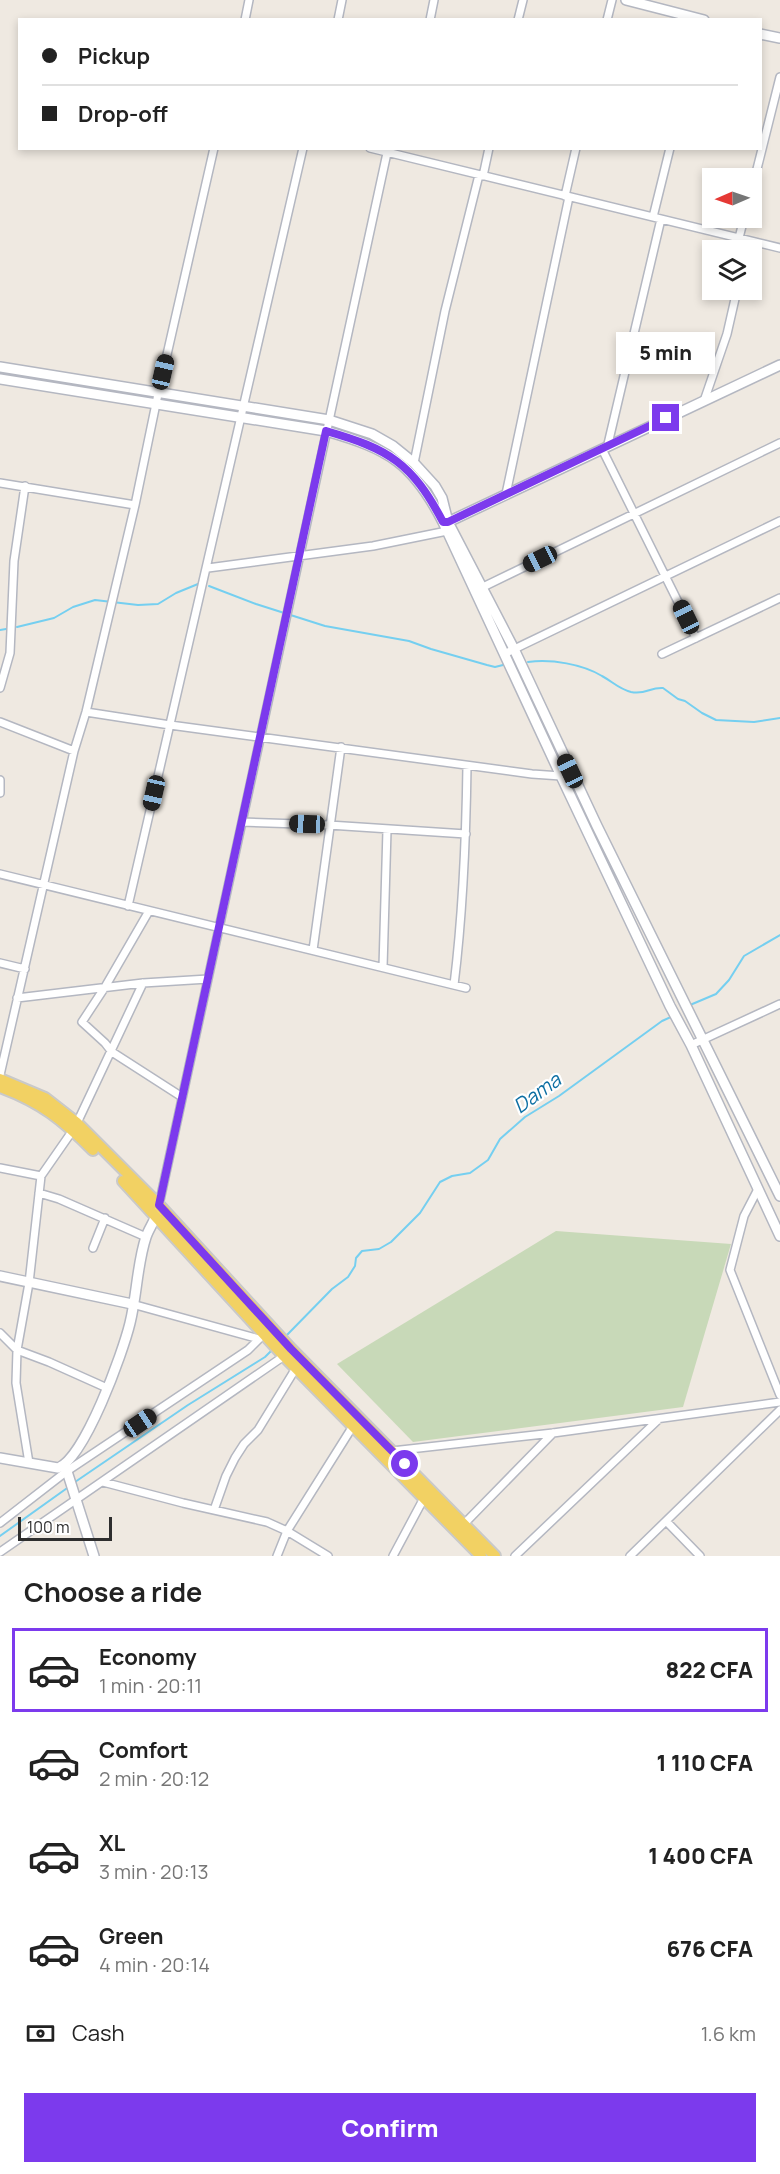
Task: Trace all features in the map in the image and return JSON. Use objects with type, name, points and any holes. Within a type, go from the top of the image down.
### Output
[{"type":"main road","points":[[0,1077],[45,1098],[75,1126],[158,1211],[266,1335],[392,1451],[495,1556]]},
{"type":"main road","points":[[0,1087],[36,1101],[75,1126]]},
{"type":"main road","points":[[283,1349],[296,1368],[481,1556]]},
{"type":"street","points":[[245,18],[249,0]]},
{"type":"street","points":[[338,18],[342,0]]},
{"type":"street","points":[[430,18],[434,0]]},
{"type":"street","points":[[518,18],[523,0]]},
{"type":"street","points":[[608,18],[612,0]]},
{"type":"street","points":[[626,0],[699,18]]},
{"type":"street","points":[[762,34],[780,38]]},
{"type":"street","points":[[762,149],[780,77]]},
{"type":"street","points":[[0,1077],[74,751],[86,712],[135,505],[214,150]]},
{"type":"street","points":[[129,906],[303,150]]},
{"type":"street","points":[[377,150],[387,153],[398,152],[481,175],[746,240]]},
{"type":"street","points":[[414,464],[445,311],[488,150]]},
{"type":"street","points":[[506,494],[576,150]]},
{"type":"street","points":[[670,150],[657,218],[605,447],[634,513],[696,638]]},
{"type":"street","points":[[757,168],[762,150]]},
{"type":"street","points":[[94,1556],[67,1472],[107,1388],[124,1344],[146,1237],[158,1211],[387,153]]},
{"type":"street","points":[[739,238],[742,228]]},
{"type":"street","points":[[762,244],[780,248]]},
{"type":"street","points":[[704,401],[727,334],[735,300]]},
{"type":"street","points":[[208,568],[373,546],[446,525],[506,494],[780,365]]},
{"type":"street","points":[[0,367],[328,420],[372,434],[393,446],[435,486],[442,498],[446,525],[504,654],[780,1236]]},
{"type":"street","points":[[0,379],[326,431],[363,441],[397,460],[411,472],[426,491],[483,586],[570,771],[780,1195]]},
{"type":"street","points":[[483,586],[780,443]]},
{"type":"street","points":[[0,483],[135,505]]},
{"type":"street","points":[[0,688],[10,653],[14,561],[25,486]]},
{"type":"street","points":[[504,654],[780,520]]},
{"type":"street","points":[[662,654],[780,598]]},
{"type":"street","points":[[86,712],[467,766],[561,776],[570,771]]},
{"type":"street","points":[[0,722],[74,751]]},
{"type":"street","points":[[313,950],[341,747]]},
{"type":"street","points":[[454,985],[461,929],[467,766]]},
{"type":"street","points":[[0,780],[0,793]]},
{"type":"street","points":[[242,822],[466,834]]},
{"type":"street","points":[[384,967],[387,830]]},
{"type":"street","points":[[0,874],[466,988]]},
{"type":"street","points":[[149,911],[82,1022],[112,1052],[182,1097]]},
{"type":"street","points":[[0,963],[25,969]]},
{"type":"street","points":[[17,998],[143,983],[208,979]]},
{"type":"street","points":[[29,1464],[16,1383],[17,1350],[29,1283],[41,1176],[75,1126],[143,983]]},
{"type":"street","points":[[691,1045],[780,1004]]},
{"type":"street","points":[[0,1168],[41,1176]]},
{"type":"street","points":[[758,1189],[744,1216],[730,1270],[780,1395]]},
{"type":"street","points":[[39,1193],[105,1218],[146,1237]]},
{"type":"street","points":[[93,1248],[105,1218]]},
{"type":"street","points":[[0,1276],[266,1335]]},
{"type":"street","points":[[0,1333],[17,1350],[107,1388]]},
{"type":"street","points":[[0,1523],[67,1472],[248,1350],[266,1335]]},
{"type":"street","points":[[0,1552],[75,1494],[103,1482],[283,1349]]},
{"type":"street","points":[[214,1510],[235,1458],[244,1444],[258,1430],[296,1368]]},
{"type":"street","points":[[392,1451],[553,1433],[780,1402]]},
{"type":"street","points":[[630,1556],[780,1410]]},
{"type":"street","points":[[514,1556],[659,1419]]},
{"type":"street","points":[[276,1556],[287,1531],[353,1426]]},
{"type":"street","points":[[464,1524],[553,1433]]},
{"type":"street","points":[[0,1458],[67,1472]]},
{"type":"street","points":[[103,1482],[267,1522],[287,1531],[328,1556]]},
{"type":"street","points":[[393,1556],[424,1498]]},
{"type":"street","points":[[666,1521],[700,1556]]},
{"type":"green space","points":[[556,1231],[731,1244],[683,1407],[413,1442],[337,1364]]},
{"type":"waterway","points":[[17,627],[54,618],[73,607],[95,600],[138,605],[158,604],[198,584]]},
{"type":"waterway","points":[[209,586],[325,626],[409,641],[495,667],[503,665]]},
{"type":"waterway","points":[[0,630],[6,629]]},
{"type":"waterway","points":[[528,662],[557,662],[576,666],[594,672],[631,692],[663,688],[716,720],[754,722],[780,718]]},
{"type":"waterway","name":"Dama","points":[[690,1005],[716,994],[729,980],[744,956],[780,935]]},
{"type":"waterway","name":"Dama","points":[[284,1338],[332,1289],[348,1277],[355,1266],[356,1258],[362,1251],[379,1249],[391,1242],[420,1213],[440,1182],[452,1176],[470,1173],[488,1160],[500,1139],[525,1117],[559,1096],[662,1021],[673,1016]]},
{"type":"waterway","points":[[75,1482],[188,1405],[265,1357],[274,1348]]},
{"type":"waterway","points":[[0,1536],[70,1486]]},
{"type":"route","points":[[405,1464],[291,1349],[159,1205],[326,431],[363,441],[397,460],[411,472],[426,491],[443,522],[448,522],[666,418]]}]
